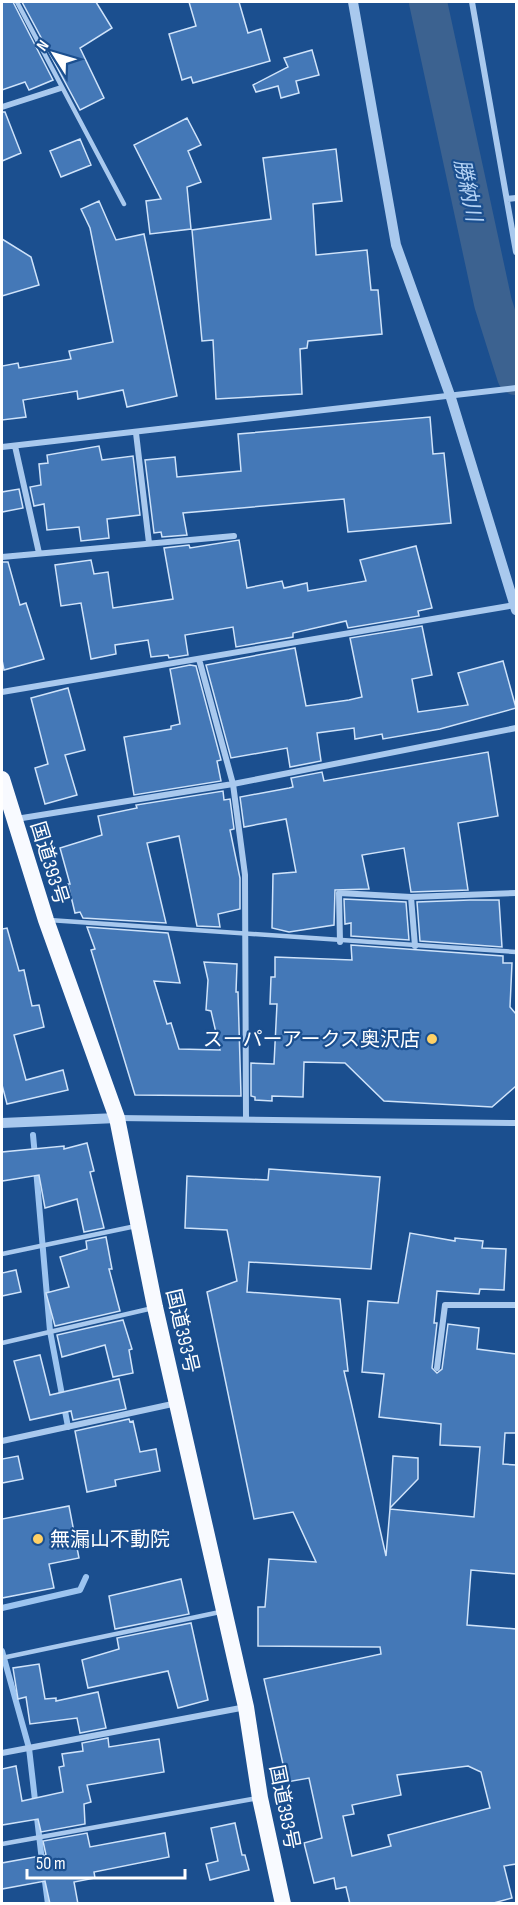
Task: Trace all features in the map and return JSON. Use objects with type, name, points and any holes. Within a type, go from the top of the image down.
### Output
[{"type":"highway","name":"国道393号","points":[[2,779],[46,920],[117,1118],[155,1307],[246,1707],[260,1798],[283,1904]]},
{"type":"street","points":[[2,692],[516,608],[451,398],[396,245],[353,2]]},
{"type":"street","points":[[472,2],[516,252]]},
{"type":"street","points":[[2,107],[61,87]]},
{"type":"street","points":[[507,200],[516,198]]},
{"type":"street","points":[[2,447],[451,398],[516,388]]},
{"type":"street","points":[[136,433],[149,543]]},
{"type":"street","points":[[15,446],[39,553]]},
{"type":"street","points":[[2,556],[234,536]]},
{"type":"street","points":[[199,658],[233,784],[245,875],[246,1118]]},
{"type":"street","points":[[15,819],[233,784],[516,728]]},
{"type":"street","points":[[340,942],[339,893],[411,897],[516,893]]},
{"type":"street","points":[[411,897],[415,946]]},
{"type":"street","points":[[2,1123],[117,1118],[246,1118],[516,1124]]},
{"type":"street","points":[[437,1368],[445,1305],[516,1305]]},
{"type":"street","points":[[2,1441],[178,1403]]},
{"type":"street","points":[[2,1752],[246,1707]]},
{"type":"lane","points":[[17,2],[124,204]]},
{"type":"lane","points":[[46,920],[340,942],[516,952]]},
{"type":"lane","points":[[2,1254],[139,1225]]},
{"type":"lane","points":[[2,1343],[155,1307]]},
{"type":"lane","points":[[2,1658],[223,1611]]},
{"type":"lane","points":[[2,1844],[260,1798]]},
{"type":"building","points":[[2,2],[13,2],[53,80],[29,90],[25,82],[2,90]]},
{"type":"building","points":[[22,2],[96,2],[112,28],[80,48],[104,98],[80,110]]},
{"type":"building","points":[[189,2],[239,2],[248,33],[261,29],[270,61],[193,83],[191,77],[182,80],[169,34],[196,26]]},
{"type":"building","points":[[312,50],[319,75],[296,81],[299,93],[281,98],[278,86],[256,92],[253,85],[288,67],[284,58]]},
{"type":"building","points":[[2,112],[5,112],[21,153],[2,161]]},
{"type":"building","points":[[187,118],[201,145],[188,151],[201,182],[187,187],[191,229],[150,234],[146,201],[161,199],[134,145]]},
{"type":"building","points":[[80,139],[91,165],[61,177],[50,151]]},
{"type":"building","points":[[336,149],[342,201],[313,204],[316,255],[367,250],[371,290],[378,290],[382,334],[308,341],[307,348],[300,349],[302,394],[216,399],[213,340],[202,341],[192,230],[271,219],[263,158]]},
{"type":"building","points":[[99,201],[116,240],[144,234],[177,396],[127,407],[123,390],[78,399],[77,391],[23,400],[26,417],[2,420],[2,366],[18,363],[19,368],[71,359],[69,351],[113,342],[90,228],[81,209]]},
{"type":"building","points":[[2,239],[31,257],[39,285],[2,296]]},
{"type":"building","points":[[430,417],[433,454],[444,453],[451,523],[348,532],[344,499],[183,513],[187,535],[162,537],[161,532],[154,533],[145,460],[175,457],[177,477],[241,471],[238,434]]},
{"type":"building","points":[[99,446],[102,460],[133,456],[140,515],[107,519],[109,538],[81,541],[79,527],[47,530],[44,504],[34,506],[30,487],[41,485],[39,464],[48,463],[47,455]]},
{"type":"building","points":[[19,489],[23,508],[2,512],[2,492]]},
{"type":"building","points":[[239,540],[247,588],[282,581],[284,588],[307,583],[308,591],[366,581],[360,560],[416,546],[432,608],[418,611],[419,616],[348,628],[346,621],[293,633],[293,637],[236,647],[233,627],[185,635],[188,655],[169,658],[168,655],[151,657],[148,640],[115,645],[116,654],[91,659],[81,603],[61,606],[55,565],[91,560],[94,574],[108,572],[113,608],[173,599],[164,548],[189,545],[190,548]]},
{"type":"building","points":[[2,562],[8,562],[20,605],[26,603],[44,659],[4,670],[2,660]]},
{"type":"building","points":[[422,626],[432,675],[412,679],[418,712],[468,705],[458,673],[503,661],[516,708],[440,729],[383,739],[382,734],[355,739],[354,728],[317,733],[321,761],[290,767],[287,748],[231,758],[206,665],[295,648],[306,706],[349,700],[362,697],[350,638]]},
{"type":"building","points":[[196,666],[221,760],[217,761],[221,781],[134,795],[124,737],[171,729],[171,726],[180,724],[170,669]]},
{"type":"building","points":[[68,688],[85,750],[65,755],[77,795],[45,804],[35,768],[48,764],[31,698]]},
{"type":"building","points":[[488,752],[498,816],[458,823],[468,890],[411,892],[404,848],[362,855],[369,889],[335,890],[334,925],[289,932],[272,928],[273,874],[296,872],[286,819],[244,827],[240,797],[293,787],[291,778],[322,772],[324,781]]},
{"type":"building","points":[[223,791],[224,800],[230,799],[234,829],[230,830],[240,878],[240,909],[218,914],[220,927],[197,926],[179,836],[147,843],[166,923],[83,918],[80,912],[75,913],[60,848],[102,835],[98,816],[137,808],[136,805]]},
{"type":"building","points":[[344,899],[406,902],[409,940],[351,936],[351,923],[345,924]]},
{"type":"building","points":[[499,900],[502,947],[420,941],[417,902]]},
{"type":"building","points":[[87,927],[168,933],[180,983],[154,981],[167,1024],[171,1023],[179,1049],[220,1050],[211,1011],[206,1010],[208,980],[204,962],[237,964],[236,992],[238,992],[241,1096],[135,1095],[91,950],[95,949]]},
{"type":"building","points":[[7,928],[19,971],[24,970],[32,1006],[39,1005],[44,1027],[14,1035],[26,1080],[63,1070],[68,1090],[7,1104],[2,1085],[2,929]]},
{"type":"building","name":"スーパーアークス奥沢店","points":[[351,945],[503,956],[503,963],[512,963],[510,1007],[516,1014],[516,1086],[492,1107],[384,1101],[345,1063],[304,1062],[303,1097],[272,1096],[272,1101],[255,1100],[255,1097],[251,1096],[251,1063],[274,1064],[277,1004],[270,1004],[271,977],[275,977],[275,957],[352,960]]},
{"type":"building","points":[[87,1143],[94,1171],[90,1172],[104,1228],[84,1232],[77,1199],[45,1208],[39,1175],[2,1181],[2,1152],[64,1146],[64,1149]]},
{"type":"building","points":[[269,1169],[380,1177],[371,1269],[249,1262],[247,1292],[340,1299],[348,1371],[344,1371],[386,1556],[390,1509],[474,1517],[480,1447],[440,1445],[441,1424],[379,1417],[384,1374],[362,1372],[368,1301],[398,1303],[410,1233],[455,1241],[455,1238],[483,1241],[482,1248],[506,1249],[504,1290],[480,1289],[479,1294],[437,1291],[434,1323],[437,1323],[432,1368],[437,1373],[442,1369],[448,1324],[479,1328],[477,1349],[516,1354],[516,1433],[505,1433],[503,1464],[516,1465],[516,1574],[471,1570],[467,1625],[516,1629],[516,1864],[504,1866],[512,1898],[490,1904],[350,1904],[346,1887],[336,1889],[334,1878],[314,1883],[304,1843],[322,1838],[309,1778],[287,1782],[264,1679],[381,1654],[380,1647],[258,1646],[258,1607],[265,1607],[269,1559],[316,1562],[293,1512],[254,1519],[207,1292],[237,1281],[227,1230],[185,1228],[187,1176],[268,1180]],"holes":[[[468,1766],[481,1772],[490,1808],[388,1835],[391,1846],[352,1856],[343,1816],[354,1814],[352,1805],[401,1795],[397,1775]]]},
{"type":"building","points":[[106,1237],[112,1269],[109,1269],[120,1311],[55,1326],[46,1293],[69,1287],[60,1257],[87,1249],[86,1241]]},
{"type":"building","points":[[16,1270],[21,1292],[2,1296],[2,1273]]},
{"type":"building","points":[[123,1320],[132,1349],[129,1350],[133,1373],[113,1377],[105,1345],[62,1357],[57,1335]]},
{"type":"building","points":[[40,1355],[50,1395],[119,1379],[126,1409],[73,1420],[71,1411],[30,1420],[14,1361]]},
{"type":"building","points":[[129,1419],[130,1422],[133,1421],[140,1452],[156,1449],[160,1471],[115,1480],[116,1486],[87,1492],[75,1431]]},
{"type":"building","points":[[18,1456],[23,1479],[2,1483],[2,1459]]},
{"type":"building","points":[[393,1456],[418,1458],[418,1479],[390,1508]]},
{"type":"building","name":"無漏山不動院","points":[[69,1506],[79,1558],[49,1564],[54,1588],[2,1598],[2,1519]]},
{"type":"building","points":[[181,1579],[189,1614],[115,1629],[109,1596]]},
{"type":"building","points":[[191,1623],[208,1700],[178,1708],[168,1671],[88,1688],[82,1660],[119,1649],[117,1638]]},
{"type":"building","points":[[39,1664],[45,1699],[56,1698],[56,1701],[98,1692],[106,1728],[80,1733],[77,1718],[30,1724],[26,1697],[18,1699],[13,1668]]},
{"type":"building","points":[[108,1738],[109,1747],[159,1739],[164,1772],[87,1785],[91,1802],[84,1804],[85,1824],[41,1832],[38,1819],[2,1825],[2,1769],[16,1766],[22,1801],[63,1792],[59,1767],[64,1766],[62,1754],[83,1751],[82,1743]]},
{"type":"building","points":[[235,1823],[242,1855],[245,1855],[249,1870],[210,1880],[206,1864],[218,1861],[211,1828]]},
{"type":"building","points":[[87,1833],[90,1847],[165,1833],[169,1857],[94,1872],[95,1878],[74,1882],[78,1904],[50,1904],[45,1881],[2,1889],[2,1863],[46,1855],[43,1841]]},
{"type":"waterway","name":"勝納川","points":[[428,2],[493,303],[516,376]]},
{"type":"waterway","points":[[33,1135],[35,1156]]},
{"type":"waterway","points":[[36,1169],[50,1331],[68,1427]]},
{"type":"waterway","points":[[2,1608],[80,1590],[86,1577]]},
{"type":"waterway","points":[[2,1651],[29,1748],[42,1861]]},
{"type":"waterway","points":[[44,1874],[48,1904]]},
{"type":"place","name":"スーパーアークス奥沢店","points":[[432,1039]]},
{"type":"place","name":"無漏山不動院","points":[[38,1539]]}]
